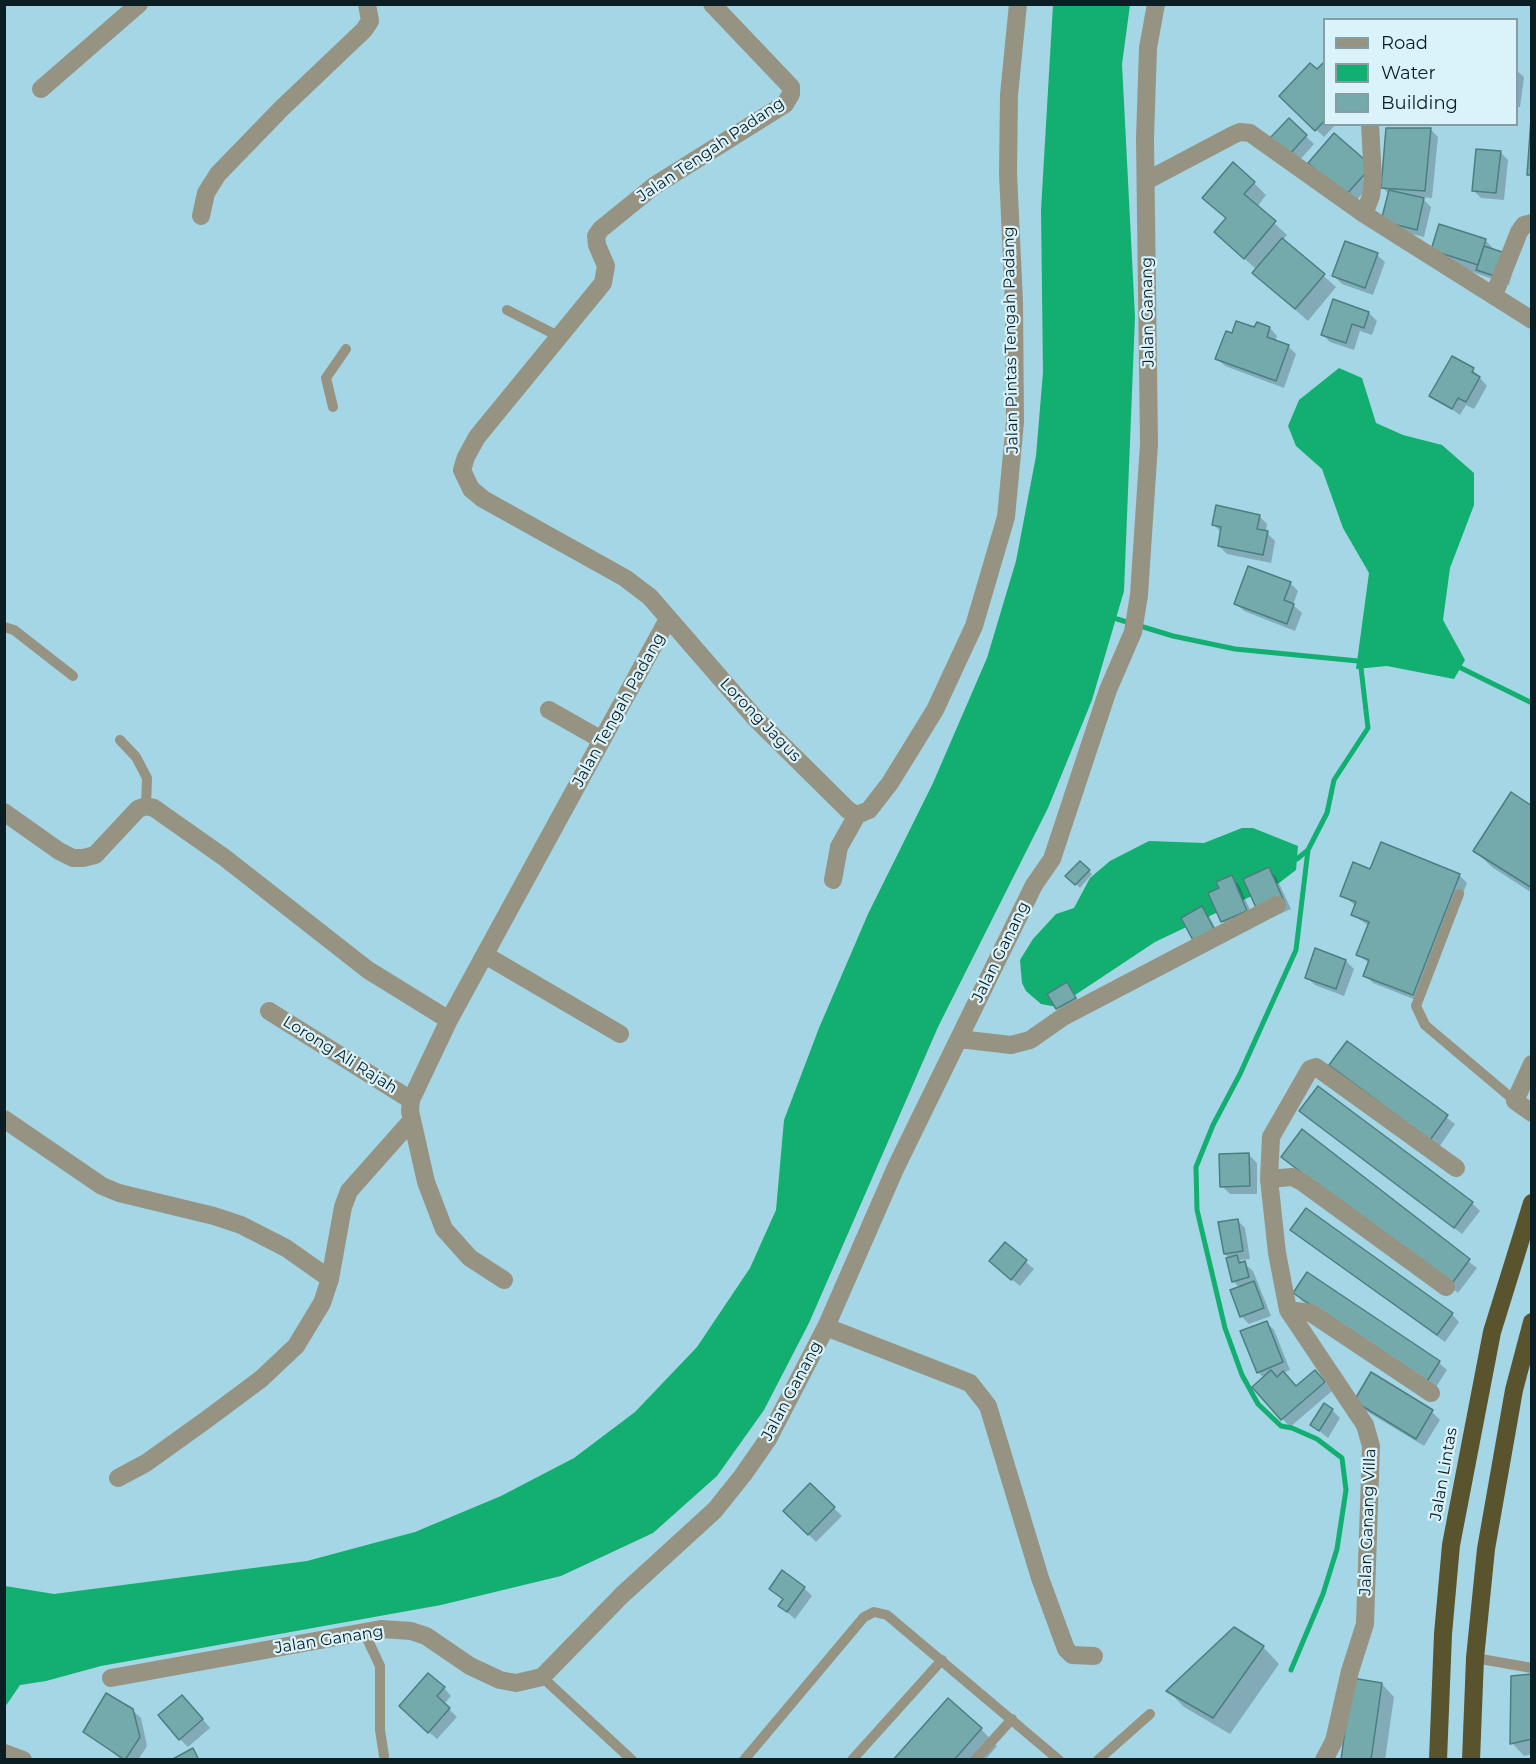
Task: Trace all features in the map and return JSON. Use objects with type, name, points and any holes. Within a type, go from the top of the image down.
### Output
[{"type":"highway","name":"Jalan Lintas","points":[[1438,1760],[1443,1634],[1451,1545],[1492,1332],[1532,1203]]},
{"type":"highway","points":[[1471,1760],[1475,1658],[1486,1549],[1497,1474],[1525,1367],[1532,1323]]},
{"type":"street","points":[[41,89],[139,4]]},
{"type":"street","points":[[201,216],[206,193],[218,174],[281,108],[364,30],[370,21],[367,4]]},
{"type":"street","name":"Jalan Tengah Padang","points":[[411,1100],[449,1020],[668,619],[650,597],[625,578],[483,499],[466,480],[462,470],[477,437],[603,283],[606,266],[597,245],[596,236],[601,229],[654,186],[784,104],[791,93],[791,87],[712,4]]},
{"type":"street","name":"Jalan Pintas Tengah Padang","points":[[857,815],[869,810],[890,783],[935,711],[974,626],[1006,517],[1015,422],[1014,303],[1008,173],[1009,95],[1018,4]]},
{"type":"street","name":"Jalan Ganang","points":[[111,1678],[364,1632],[399,1629],[426,1636],[470,1665],[500,1680],[516,1683],[542,1677],[622,1595],[715,1510],[744,1475],[798,1384],[826,1327],[896,1167],[1034,885],[1052,859],[1108,690],[1135,626],[1149,444],[1146,182],[1148,48],[1156,4]]},
{"type":"street","points":[[1364,214],[1371,196],[1373,180],[1370,126]]},
{"type":"street","points":[[1146,182],[1233,135],[1245,132],[1260,139],[1364,214],[1532,320]]},
{"type":"street","points":[[1494,296],[1519,232],[1524,225],[1532,223]]},
{"type":"street","name":"Lorong Jagus","points":[[668,619],[755,718],[848,810],[857,815]]},
{"type":"street","points":[[549,711],[602,740]]},
{"type":"street","points":[[4,812],[59,851],[73,858],[83,858],[95,855],[129,817],[146,806],[153,808],[225,858],[368,970],[449,1020]]},
{"type":"street","points":[[833,880],[839,847],[857,815]]},
{"type":"street","points":[[959,1039],[1011,1045],[1030,1040],[1063,1017],[1277,905]]},
{"type":"street","points":[[484,955],[621,1034]]},
{"type":"street","name":"Lorong Ali Rajah","points":[[269,1011],[411,1100]]},
{"type":"street","points":[[1532,1064],[1515,1101],[1532,1113]]},
{"type":"street","name":"Jalan Ganang Villa","points":[[1324,1760],[1334,1741],[1350,1671],[1365,1624],[1371,1446],[1365,1425],[1288,1310],[1277,1253],[1269,1179],[1271,1137],[1310,1069],[1316,1067],[1456,1168]]},
{"type":"street","points":[[411,1100],[412,1120],[426,1182],[444,1229],[470,1258],[504,1280]]},
{"type":"street","points":[[4,1119],[102,1186],[241,1226],[286,1248],[330,1278]]},
{"type":"street","points":[[118,1478],[146,1463],[206,1420],[261,1379],[296,1346],[312,1322],[330,1278],[343,1207],[349,1191],[412,1120]]},
{"type":"street","points":[[1269,1179],[1292,1178],[1302,1182],[1446,1287]]},
{"type":"street","points":[[1288,1310],[1311,1313],[1431,1393]]},
{"type":"street","points":[[826,1327],[970,1383],[988,1406],[1040,1578],[1066,1649],[1072,1655],[1094,1656]]},
{"type":"street","points":[[4,1753],[23,1760]]},
{"type":"lane","points":[[507,310],[560,337]]},
{"type":"lane","points":[[333,407],[326,378],[346,349]]},
{"type":"lane","points":[[4,627],[14,630],[74,675]]},
{"type":"lane","points":[[120,740],[136,756],[147,778],[146,806]]},
{"type":"lane","points":[[1459,894],[1416,1006],[1425,1024],[1515,1101]]},
{"type":"lane","points":[[744,1760],[868,1614],[874,1612],[887,1615],[1059,1760]]},
{"type":"lane","points":[[364,1632],[380,1666],[380,1730],[384,1756]]},
{"type":"lane","points":[[1475,1658],[1532,1668]]},
{"type":"lane","points":[[852,1760],[942,1660]]},
{"type":"lane","points":[[542,1677],[632,1760]]},
{"type":"lane","points":[[1098,1760],[1150,1714]]},
{"type":"lane","points":[[975,1760],[1012,1719]]},
{"type":"water","points":[[1053,5],[1130,5],[1122,64],[1135,317],[1124,591],[1092,700],[1048,808],[938,1027],[809,1323],[764,1410],[717,1476],[653,1533],[561,1576],[441,1605],[101,1666],[46,1681],[20,1685],[5,1707],[5,1586],[54,1594],[307,1561],[415,1532],[501,1496],[574,1458],[635,1412],[697,1347],[750,1268],[776,1210],[784,1120],[819,1028],[868,914],[933,783],[987,658],[1016,561],[1036,456],[1043,372],[1041,210]]},
{"type":"water","points":[[1339,368],[1362,378],[1376,423],[1403,435],[1442,445],[1474,473],[1474,505],[1450,568],[1443,620],[1465,660],[1454,679],[1387,666],[1356,669],[1369,573],[1343,528],[1322,469],[1296,446],[1288,426],[1299,400]]},
{"type":"water","points":[[1242,828],[1253,828],[1298,846],[1296,870],[1279,883],[1155,942],[1057,1007],[1041,1004],[1026,991],[1022,983],[1020,960],[1033,939],[1056,914],[1074,908],[1090,878],[1110,861],[1149,841],[1204,843]]},
{"type":"building","points":[[1310,63],[1317,69],[1323,63],[1323,122],[1315,131],[1279,96]]},
{"type":"building","points":[[1532,105],[1532,175],[1527,175]]},
{"type":"building","points":[[1289,118],[1307,135],[1289,155],[1270,138]]},
{"type":"building","points":[[1386,128],[1431,128],[1425,191],[1381,188]]},
{"type":"building","points":[[1334,133],[1372,166],[1345,196],[1308,163]]},
{"type":"building","points":[[1476,149],[1501,151],[1496,193],[1472,191]]},
{"type":"building","points":[[1233,162],[1255,182],[1244,194],[1276,221],[1244,259],[1214,232],[1226,218],[1202,198]]},
{"type":"building","points":[[1389,190],[1424,198],[1417,230],[1381,221]]},
{"type":"building","points":[[1439,224],[1486,239],[1478,265],[1431,250]]},
{"type":"building","points":[[1282,238],[1325,274],[1295,309],[1252,273]]},
{"type":"building","points":[[1345,241],[1378,253],[1365,288],[1332,276]]},
{"type":"building","points":[[1484,246],[1508,254],[1501,278],[1476,270]]},
{"type":"building","points":[[1333,299],[1369,312],[1364,328],[1352,324],[1346,343],[1321,335]]},
{"type":"building","points":[[1236,321],[1254,327],[1257,322],[1270,327],[1267,337],[1289,345],[1276,381],[1215,359],[1226,331],[1232,333]]},
{"type":"building","points":[[1452,356],[1474,368],[1472,372],[1480,377],[1466,402],[1458,398],[1452,409],[1429,396]]},
{"type":"building","points":[[1216,505],[1260,515],[1257,529],[1268,531],[1263,555],[1218,546],[1221,527],[1212,525]]},
{"type":"building","points":[[1248,566],[1291,582],[1284,600],[1294,604],[1287,624],[1234,604]]},
{"type":"building","points":[[1511,792],[1532,806],[1532,888],[1473,851]]},
{"type":"building","points":[[1381,842],[1460,874],[1413,995],[1363,976],[1369,960],[1356,955],[1369,922],[1351,915],[1356,902],[1340,896],[1353,862],[1370,869]]},
{"type":"building","points":[[1080,861],[1090,870],[1075,885],[1065,876]]},
{"type":"building","points":[[1269,867],[1284,901],[1258,912],[1243,879]]},
{"type":"building","points":[[1232,875],[1247,911],[1221,922],[1208,893],[1219,888],[1216,882]]},
{"type":"building","points":[[1202,906],[1216,933],[1195,944],[1181,918]]},
{"type":"building","points":[[1315,948],[1346,960],[1336,989],[1305,978]]},
{"type":"building","points":[[1067,982],[1076,998],[1056,1009],[1047,994]]},
{"type":"building","points":[[1347,1041],[1448,1115],[1430,1140],[1329,1065]]},
{"type":"building","points":[[1318,1086],[1473,1202],[1454,1228],[1299,1111]]},
{"type":"building","points":[[1302,1129],[1470,1259],[1450,1286],[1281,1157]]},
{"type":"building","points":[[1249,1153],[1250,1186],[1220,1187],[1219,1154]]},
{"type":"building","points":[[1306,1208],[1453,1313],[1437,1335],[1290,1230]]},
{"type":"building","points":[[1238,1219],[1243,1251],[1224,1254],[1218,1222]]},
{"type":"building","points":[[1005,1242],[1027,1260],[1011,1280],[989,1261]]},
{"type":"building","points":[[1237,1255],[1239,1263],[1245,1261],[1249,1277],[1232,1282],[1226,1258]]},
{"type":"building","points":[[1307,1272],[1440,1361],[1426,1383],[1293,1293]]},
{"type":"building","points":[[1254,1281],[1264,1308],[1240,1317],[1230,1290]]},
{"type":"building","points":[[1267,1321],[1283,1362],[1257,1373],[1240,1331]]},
{"type":"building","points":[[1271,1370],[1277,1377],[1283,1371],[1296,1386],[1315,1370],[1325,1382],[1281,1420],[1252,1387]]},
{"type":"building","points":[[1371,1372],[1433,1410],[1416,1439],[1354,1401]]},
{"type":"building","points":[[1324,1403],[1333,1409],[1319,1431],[1310,1425]]},
{"type":"building","points":[[810,1483],[835,1507],[808,1535],[783,1511]]},
{"type":"building","points":[[782,1570],[805,1587],[787,1612],[778,1606],[783,1599],[769,1589]]},
{"type":"building","points":[[1234,1627],[1264,1646],[1213,1718],[1166,1691]]},
{"type":"building","points":[[428,1673],[445,1687],[437,1696],[450,1708],[428,1733],[399,1706]]},
{"type":"building","points":[[1532,1674],[1532,1739],[1510,1744],[1511,1676]]},
{"type":"building","points":[[1352,1678],[1382,1683],[1371,1760],[1341,1760]]},
{"type":"building","points":[[106,1693],[133,1709],[140,1737],[125,1760],[83,1732]]},
{"type":"building","points":[[182,1695],[203,1719],[179,1740],[158,1715]]},
{"type":"building","points":[[948,1698],[982,1728],[954,1760],[893,1760]]},
{"type":"building","points":[[193,1748],[199,1760],[171,1760]]},
{"type":"waterway","points":[[1117,619],[1173,636],[1235,649],[1358,661]]},
{"type":"waterway","points":[[1297,859],[1308,850],[1327,813],[1334,780],[1368,728],[1361,668]]},
{"type":"waterway","points":[[1461,668],[1532,703]]},
{"type":"waterway","points":[[1291,1670],[1323,1594],[1337,1549],[1346,1490],[1342,1458],[1317,1439],[1292,1428],[1281,1426],[1258,1404],[1242,1375],[1225,1328],[1197,1210],[1196,1167],[1213,1125],[1240,1074],[1296,950],[1308,850]]}]
